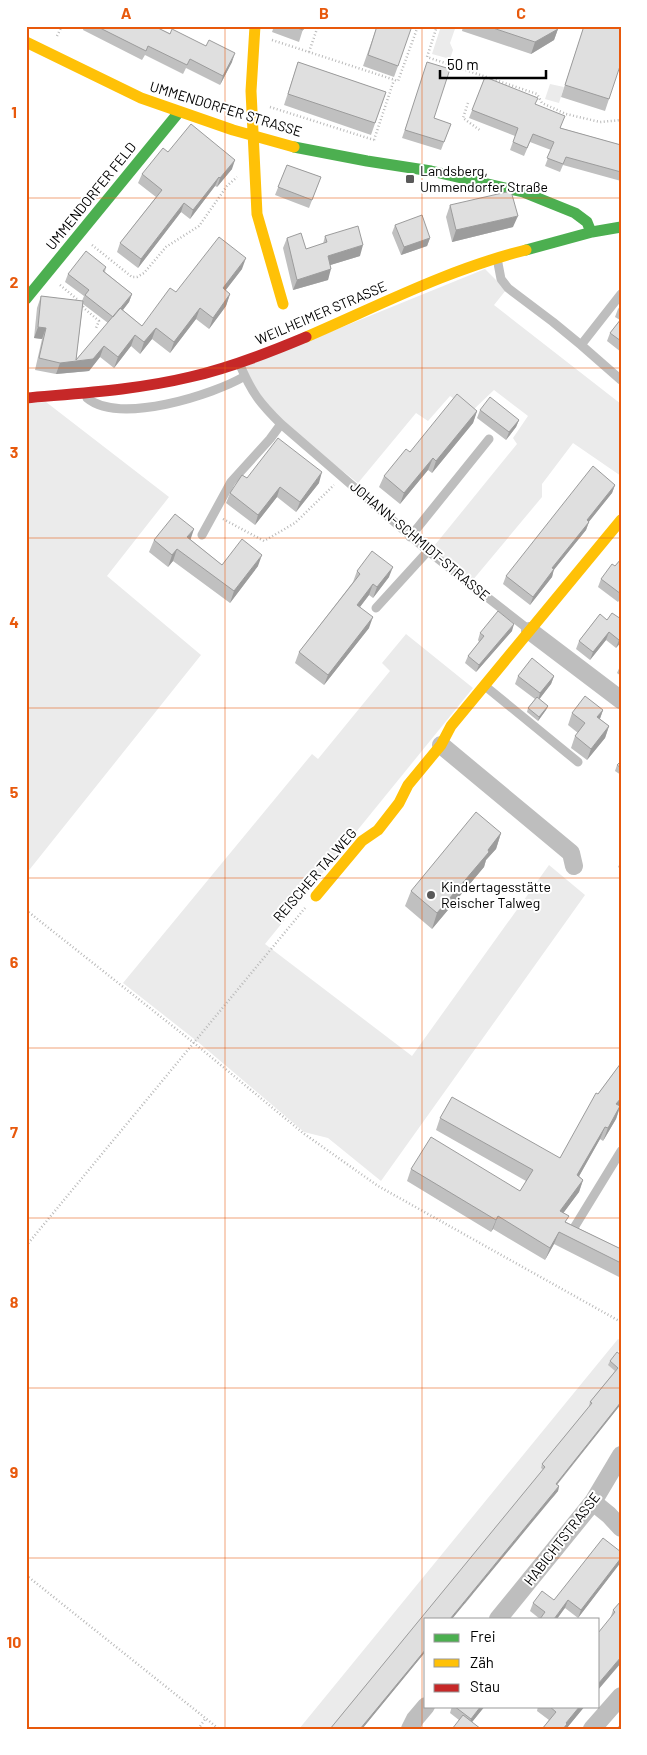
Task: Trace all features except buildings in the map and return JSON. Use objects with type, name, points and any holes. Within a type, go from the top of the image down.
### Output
[{"type":"street","points":[[255,30],[252,101],[257,214],[283,304]]},
{"type":"street","name":"UMMENDORFER STRASSE","points":[[26,42],[141,98],[179,112],[253,136],[306,150],[431,171],[524,192],[575,213],[587,222],[591,232]]},
{"type":"street","name":"UMMENDORFER FELD","points":[[26,299],[179,112]]},
{"type":"street","name":"WEILHEIMER STRASSE","points":[[26,398],[120,390],[175,382],[239,363],[295,342],[416,288],[484,261],[591,232],[621,227]]},
{"type":"street","name":"REISCHER TALWEG","points":[[316,896],[362,841],[378,830],[399,803],[408,785],[441,745],[451,726],[621,520]]},
{"type":"street","name":"JOHANN-SCHMIDT-STRASSE","points":[[530,631],[621,700]]},
{"type":"street","points":[[441,745],[571,853],[574,866]]},
{"type":"street","name":"HABICHTSTRASSE","points":[[499,1618],[593,1502],[621,1455]]},
{"type":"street","points":[[593,1502],[621,1528]]},
{"type":"street","points":[[592,1729],[621,1696]]},
{"type":"street","points":[[410,1729],[424,1708]]},
{"type":"lane","points":[[497,258],[502,279],[508,288],[553,322],[621,380]]},
{"type":"lane","points":[[580,345],[621,294]]},
{"type":"lane","name":"JOHANN-SCHMIDT-STRASSE","points":[[239,363],[250,388],[280,424],[410,537],[530,631]]},
{"type":"lane","points":[[81,393],[90,401],[107,408],[127,410],[152,408],[217,390],[231,385],[245,376]]},
{"type":"lane","points":[[202,535],[231,482],[270,439],[280,424]]},
{"type":"lane","points":[[410,537],[489,439]]},
{"type":"lane","points":[[376,608],[428,551]]},
{"type":"lane","points":[[484,686],[578,762]]},
{"type":"lane","points":[[588,1240],[572,1231],[621,1151]]},
{"type":"path","points":[[58,35],[62,26]]},
{"type":"path","points":[[309,52],[318,26]]},
{"type":"path","points":[[255,30],[309,52],[398,81],[418,26]]},
{"type":"path","points":[[437,26],[427,57],[537,94],[542,103],[566,114],[600,122],[621,120]]},
{"type":"path","points":[[367,161],[394,80]]},
{"type":"path","points":[[252,101],[374,140]]},
{"type":"path","points":[[468,103],[463,118],[481,131]]},
{"type":"path","points":[[79,234],[132,277],[137,277],[144,272],[166,247],[199,226],[227,186],[242,174],[255,170]]},
{"type":"path","points":[[47,275],[78,300],[84,309],[98,321],[96,328]]},
{"type":"path","points":[[214,513],[264,541],[295,523],[342,477]]},
{"type":"path","name":"REISCHER TALWEG","points":[[26,1246],[294,920],[316,896]]},
{"type":"path","points":[[26,910],[194,1043],[303,1133],[378,1186],[621,1322]]},
{"type":"path","points":[[26,1575],[218,1729]]},
{"type":"path","points":[[198,1729],[206,1718]]},
{"type":"shaded area","points":[[441,26],[456,26],[450,43],[453,50],[450,59],[432,54]]},
{"type":"shaded area","points":[[550,84],[564,87],[559,103],[545,99]]},
{"type":"shaded area","points":[[485,269],[506,290],[494,305],[621,404],[621,476],[573,443],[542,484],[542,497],[472,581],[430,551],[517,444],[513,438],[528,416],[494,390],[472,411],[450,396],[428,421],[416,413],[358,483],[267,412],[242,368]]},
{"type":"shaded area","points":[[46,402],[169,497],[107,576],[201,655],[26,874],[26,403]]},
{"type":"shaded area","points":[[406,634],[473,688],[265,944],[412,1056],[549,865],[585,895],[381,1181],[328,1138],[304,1132],[198,1042],[123,983],[312,754],[318,759],[390,671],[382,663]]},
{"type":"shaded area","points":[[618,1339],[621,1341],[621,1348],[615,1355],[617,1372],[599,1414],[541,1468],[558,1483],[515,1543],[497,1529],[455,1580],[473,1594],[465,1604],[447,1590],[424,1618],[406,1641],[423,1655],[351,1729],[299,1729]]},
{"type":"traffic: fast","points":[[26,299],[179,112]]},
{"type":"traffic: fast","points":[[294,147],[431,171],[523,192],[575,213],[587,222],[591,232]]},
{"type":"traffic: fast","points":[[526,250],[592,232],[621,227]]},
{"type":"traffic: slow","points":[[255,26],[251,91],[257,214],[283,304]]},
{"type":"traffic: slow","points":[[26,42],[141,98],[233,130],[294,147]]},
{"type":"traffic: slow","points":[[306,337],[469,267],[526,250]]},
{"type":"traffic: slow","points":[[316,896],[362,841],[378,830],[399,803],[408,785],[441,745],[451,726],[621,520]]},
{"type":"traffic: jam","points":[[26,398],[108,390],[170,381],[234,365],[306,337]]},
{"type":"place","name":"Landsberg, Ummendorfer Straße","points":[[410,179]]},
{"type":"place","name":"Kindertagesstätte Reischer Talweg","points":[[431,895]]}]
